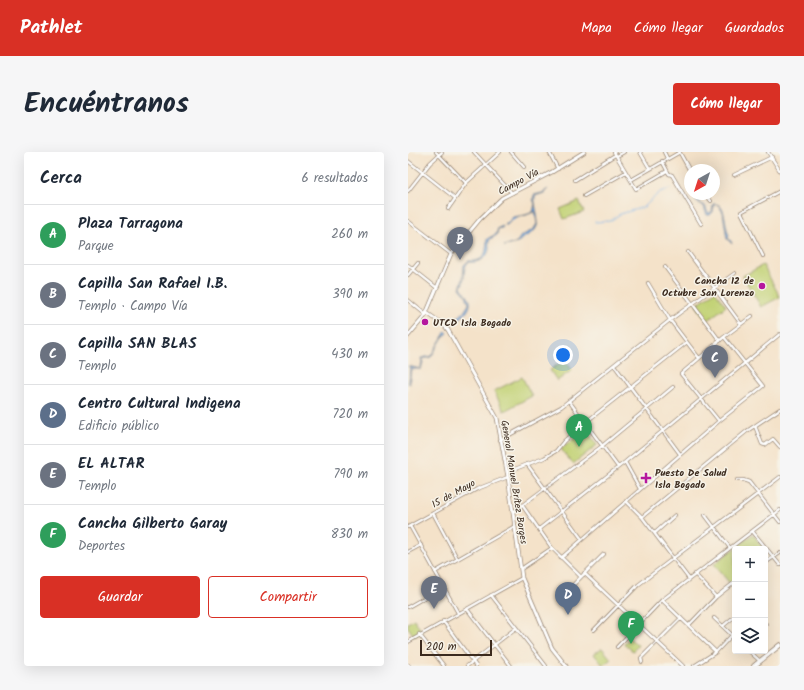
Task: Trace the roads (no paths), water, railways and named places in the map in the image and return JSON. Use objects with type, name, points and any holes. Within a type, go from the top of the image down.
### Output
[{"type":"main road","points":[[754,666],[780,645]]},
{"type":"street","points":[[408,190],[437,153],[442,152]]},
{"type":"street","points":[[474,152],[512,193]]},
{"type":"street","points":[[448,209],[466,183],[500,152]]},
{"type":"street","points":[[511,152],[524,166]]},
{"type":"street","points":[[549,152],[558,169]]},
{"type":"street","name":"Campo Vía","points":[[408,336],[419,326],[426,314],[451,254],[494,205],[512,193],[558,169],[584,152]]},
{"type":"street","points":[[575,180],[615,154],[624,152]]},
{"type":"street","points":[[640,152],[650,168]]},
{"type":"street","points":[[664,152],[667,158]]},
{"type":"street","points":[[768,152],[780,171]]},
{"type":"street","points":[[437,153],[466,183]]},
{"type":"street","points":[[631,180],[667,158],[679,153],[686,164]]},
{"type":"street","points":[[615,154],[636,189],[667,171]]},
{"type":"street","points":[[734,175],[772,157]]},
{"type":"street","points":[[408,161],[455,198]]},
{"type":"street","points":[[662,161],[669,174],[673,176],[700,224]]},
{"type":"street","points":[[584,196],[626,172]]},
{"type":"street","points":[[763,256],[741,212],[780,191]]},
{"type":"street","points":[[408,221],[451,254]]},
{"type":"street","points":[[688,252],[741,324]]},
{"type":"street","points":[[408,275],[418,263]]},
{"type":"street","points":[[408,265],[437,288]]},
{"type":"street","points":[[665,267],[692,305],[720,340]]},
{"type":"street","points":[[500,440],[569,401],[670,320],[736,273]]},
{"type":"street","points":[[648,283],[670,320],[699,358]]},
{"type":"street","points":[[408,300],[426,314]]},
{"type":"street","name":"General Manuel Brítez Borges","points":[[426,314],[444,325],[448,330],[493,410],[507,472],[522,578],[552,648],[566,666]]},
{"type":"street","points":[[719,421],[681,374],[720,340],[752,316]]},
{"type":"street","points":[[539,529],[625,462],[746,364],[780,334]]},
{"type":"street","points":[[561,558],[581,538],[719,421],[763,386],[724,337]]},
{"type":"street","points":[[507,472],[556,451],[564,441],[586,422],[687,342]]},
{"type":"street","points":[[614,365],[680,454]]},
{"type":"street","points":[[513,512],[602,446],[673,387]]},
{"type":"street","points":[[569,401],[618,467]]},
{"type":"street","points":[[642,517],[755,426],[780,409]]},
{"type":"street","points":[[755,426],[762,444],[765,445],[773,440],[780,447]]},
{"type":"street","points":[[625,462],[640,489]]},
{"type":"street","points":[[527,464],[581,538]]},
{"type":"street","points":[[594,630],[638,585],[780,477]]},
{"type":"street","name":"15 de Mayo","points":[[409,526],[477,488],[508,478]]},
{"type":"street","points":[[737,480],[747,481],[759,493],[780,522]]},
{"type":"street","points":[[626,501],[655,533],[689,579]]},
{"type":"street","points":[[522,505],[552,548],[580,576]]},
{"type":"street","points":[[617,647],[662,600],[780,510]]},
{"type":"street","points":[[433,513],[458,559]]},
{"type":"street","points":[[705,514],[730,548]]},
{"type":"street","points":[[655,533],[675,515]]},
{"type":"street","points":[[409,526],[458,613]]},
{"type":"street","points":[[435,572],[515,526]]},
{"type":"street","points":[[753,532],[780,565]]},
{"type":"street","points":[[408,552],[421,545]]},
{"type":"street","points":[[521,569],[552,548]]},
{"type":"street","points":[[768,561],[780,553]]},
{"type":"street","points":[[559,599],[580,576],[604,554]]},
{"type":"street","points":[[584,573],[683,666]]},
{"type":"street","points":[[696,574],[716,597]]},
{"type":"street","points":[[408,642],[419,634],[522,578]]},
{"type":"street","points":[[689,625],[716,597],[732,584]]},
{"type":"street","points":[[408,607],[443,587]]},
{"type":"street","points":[[491,595],[546,666]]},
{"type":"street","points":[[662,600],[716,652]]},
{"type":"street","points":[[467,609],[511,666]]},
{"type":"street","points":[[642,662],[642,658],[658,644],[681,618]]},
{"type":"street","points":[[714,618],[732,634]]},
{"type":"street","points":[[723,626],[733,618]]},
{"type":"street","points":[[443,621],[476,666]]},
{"type":"street","points":[[467,666],[516,628]]},
{"type":"street","points":[[419,634],[444,666]]},
{"type":"street","points":[[694,666],[716,652],[732,638]]},
{"type":"street","points":[[752,654],[760,661]]},
{"type":"water","points":[[548,189],[544,193],[535,196],[535,204],[533,199],[534,195],[542,193]]},
{"type":"water","points":[[696,200],[699,200],[700,203],[705,206],[708,213],[712,212],[714,204],[713,212],[710,215],[707,215],[704,207]]},
{"type":"water","points":[[535,204],[538,222],[535,230],[518,243],[504,246],[516,243],[521,236],[533,230],[537,224],[535,211],[533,212]]},
{"type":"water","points":[[719,206],[723,211],[729,235],[728,239],[732,244],[727,239],[723,213]]},
{"type":"water","points":[[525,215],[516,218],[505,225],[513,217]]},
{"type":"water","points":[[503,226],[502,228],[498,229],[497,235],[490,239],[489,249],[486,256],[475,262],[468,262],[466,265],[463,281],[461,287],[470,301],[470,305],[467,312],[457,321],[450,324],[449,328],[448,325],[464,312],[469,304],[466,295],[460,288],[463,279],[464,265],[468,261],[478,260],[484,256],[487,239],[496,234],[498,228]]},
{"type":"water","points":[[446,331],[448,333],[443,337],[431,357],[422,359],[423,363],[420,369],[422,363],[421,358],[431,356]]},
{"type":"water","points":[[408,366],[420,369],[411,369],[409,384],[410,368]]},
{"type":"waterway","points":[[595,222],[610,221],[620,214],[644,207],[660,192],[670,189]]},
{"type":"place","name":"Capilla San Rafael I.B.","points":[[460,260]]},
{"type":"place","name":"Cancha 12 de Octubre San Lorenzo","points":[[762,286]]},
{"type":"place","name":"UTCD Isla Bogado","points":[[425,322]]},
{"type":"place","name":"Capilla SAN BLAS","points":[[715,378]]},
{"type":"place","name":"Plaza Tarragona","points":[[579,447]]},
{"type":"place","name":"Puesto De Salud Isla Bogado","points":[[646,478]]},
{"type":"place","name":"EL ALTAR","points":[[434,609]]},
{"type":"place","name":"Centro Cultural Indigena","points":[[568,615]]},
{"type":"place","name":"Cancha Gilberto Garay","points":[[631,644]]}]
